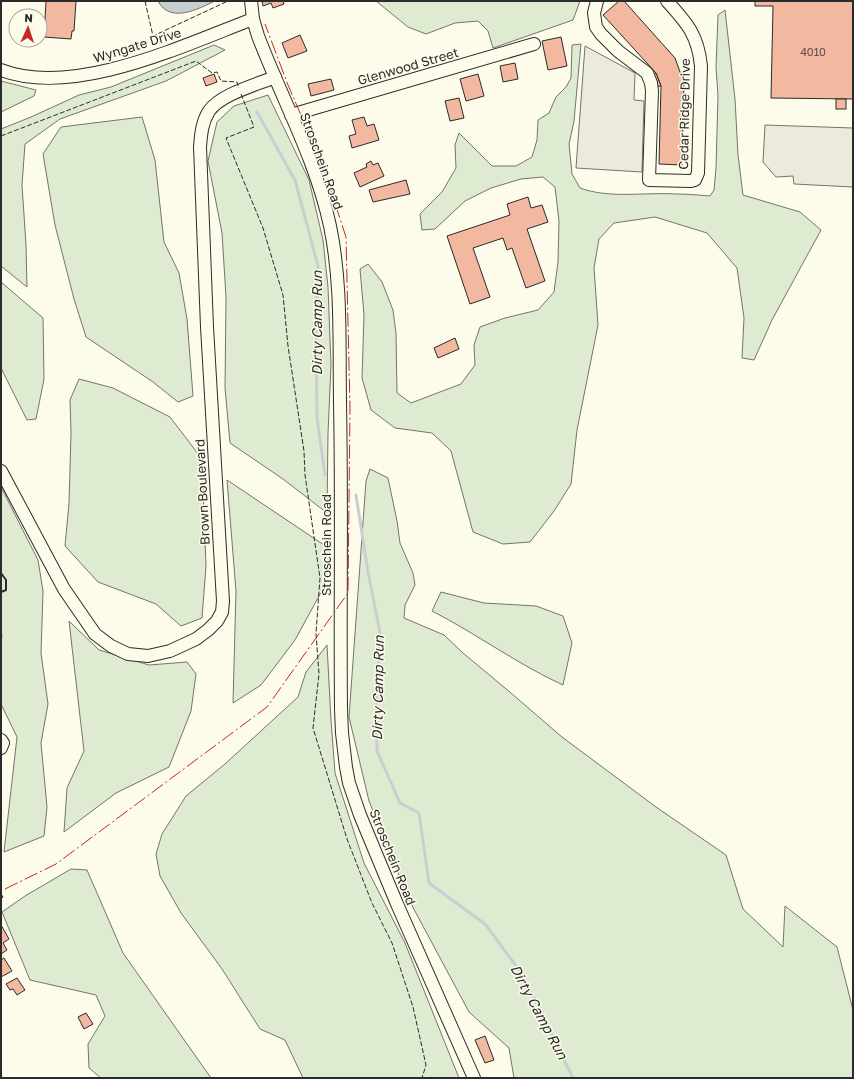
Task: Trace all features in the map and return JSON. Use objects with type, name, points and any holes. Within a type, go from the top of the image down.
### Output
[{"type":"street","name":"Stroschein Road","points":[[251,1],[253,19],[261,42],[320,190],[330,227],[335,263],[339,333],[341,709],[346,767],[356,804],[376,855],[474,1078]]},
{"type":"street","name":"Cedar Ridge Drive","points":[[597,1],[594,13],[595,21],[601,34],[618,51],[643,69],[650,78],[652,91],[649,180],[691,182],[695,180],[698,174],[700,56],[698,46],[690,28],[685,20],[667,1]]},
{"type":"street","name":"Wyngate Drive","points":[[1,70],[23,77],[42,78],[76,76],[96,72],[146,59],[253,19]]},
{"type":"street","name":"Glenwood Street","points":[[291,115],[534,44]]},
{"type":"street","name":"Brown Boulevard","points":[[1,471],[64,589],[95,634],[111,646],[128,654],[148,656],[170,651],[196,638],[217,621],[222,612],[223,601],[206,327],[200,146],[201,133],[204,121],[209,111],[216,103],[240,91],[275,77]]},
{"type":"street","points":[[1,740],[3,743],[1,748]]},
{"type":"green space","points":[[376,1],[580,1],[573,20],[493,48],[488,31],[478,21],[455,23],[426,34],[408,27]]},
{"type":"green space","points":[[725,10],[735,99],[738,155],[743,195],[800,212],[821,230],[772,320],[754,360],[742,358],[744,318],[737,268],[707,233],[655,217],[614,223],[599,239],[594,268],[598,325],[577,430],[571,484],[554,511],[530,542],[503,544],[473,532],[451,451],[432,433],[395,428],[371,410],[362,378],[364,315],[360,269],[368,264],[382,282],[393,310],[396,333],[397,393],[411,403],[461,384],[475,365],[474,345],[480,327],[505,318],[538,310],[554,292],[558,262],[559,221],[555,187],[543,177],[521,179],[491,188],[465,201],[435,229],[422,230],[420,214],[442,192],[456,168],[455,145],[459,133],[492,166],[516,166],[532,157],[537,140],[538,120],[549,113],[556,97],[566,87],[571,78],[572,45],[581,44],[574,121],[569,144],[572,174],[580,188],[615,194],[688,194],[710,196],[714,190],[716,168],[718,96],[716,67],[718,15]]},
{"type":"green space","points":[[214,45],[225,50],[166,81],[60,119],[25,144],[22,185],[27,287],[1,266],[1,129],[79,95],[111,87]]},
{"type":"green space","points":[[1,81],[36,90],[34,96],[1,112]]},
{"type":"green space","points":[[268,95],[309,180],[323,240],[328,287],[331,365],[327,513],[283,479],[230,443],[225,388],[226,297],[222,233],[208,161],[217,122],[234,106]]},
{"type":"green space","points":[[142,117],[155,160],[164,242],[179,273],[187,319],[193,396],[178,402],[153,382],[86,337],[74,299],[55,225],[43,154],[61,127]]},
{"type":"green space","points":[[1,282],[43,318],[44,379],[36,419],[27,420],[1,368]]},
{"type":"green space","points":[[79,379],[113,388],[170,417],[202,459],[206,566],[202,618],[181,626],[156,604],[98,582],[65,546],[69,504],[71,433],[70,400]]},
{"type":"green space","points":[[370,469],[388,478],[400,543],[413,573],[415,585],[405,605],[404,618],[444,635],[562,737],[656,807],[726,855],[743,909],[783,947],[785,906],[837,947],[853,1010],[853,1078],[514,1078],[509,1048],[469,1012],[409,900],[369,801],[349,717],[366,481]]},
{"type":"green space","points":[[227,480],[330,549],[325,585],[295,640],[261,685],[233,703],[236,591]]},
{"type":"green space","points":[[1,487],[38,560],[43,591],[41,653],[48,704],[41,743],[47,807],[44,836],[4,852],[17,737],[1,704]]},
{"type":"green space","points":[[441,592],[484,603],[536,606],[563,616],[572,643],[563,685],[529,668],[432,611]]},
{"type":"green space","points":[[69,621],[99,650],[149,665],[187,662],[196,674],[191,711],[169,767],[116,793],[64,832],[67,788],[84,751]]},
{"type":"green space","points":[[327,645],[335,773],[364,863],[405,943],[459,1078],[303,1078],[285,1040],[260,1029],[222,969],[181,913],[160,876],[156,854],[162,834],[186,796],[225,764],[298,697],[306,672]]},
{"type":"green space","points":[[71,869],[87,870],[123,953],[211,1078],[101,1078],[89,1068],[88,1044],[105,1016],[96,995],[30,980],[2,912],[25,896]]},
{"type":"shaded area","points":[[158,1],[215,1],[193,11],[177,13],[170,12],[163,8]]},
{"type":"shaded area","points":[[585,46],[635,73],[634,100],[644,101],[642,172],[576,168]]},
{"type":"shaded area","points":[[765,125],[853,128],[853,187],[794,184],[793,176],[776,177],[763,162]]},
{"type":"building","points":[[46,1],[76,1],[74,31],[72,31],[71,39],[48,37],[48,8],[46,8]]},
{"type":"building","points":[[262,1],[283,1],[284,4],[273,8],[271,3],[263,6]]},
{"type":"building","points":[[619,1],[624,1],[675,58],[684,83],[682,165],[659,164],[661,86],[656,73],[603,15]]},
{"type":"building","points":[[755,1],[853,1],[853,99],[771,98],[773,6],[755,6]]},
{"type":"building","points":[[300,35],[307,51],[288,58],[282,43]]},
{"type":"building","points":[[561,37],[567,66],[548,70],[542,41]]},
{"type":"building","points":[[515,63],[518,79],[503,82],[500,66]]},
{"type":"building","points":[[656,73],[661,86],[647,88],[644,79]]},
{"type":"building","points":[[214,74],[217,82],[206,86],[203,78]]},
{"type":"building","points":[[478,74],[484,96],[466,101],[460,79]]},
{"type":"building","points":[[331,79],[334,90],[311,96],[308,84]]},
{"type":"building","points":[[459,98],[464,118],[450,121],[445,101]]},
{"type":"building","points":[[836,99],[846,99],[846,109],[836,109]]},
{"type":"building","points":[[364,117],[367,126],[374,124],[379,140],[352,148],[349,136],[356,134],[352,120]]},
{"type":"building","points":[[371,161],[373,165],[378,163],[384,176],[360,187],[354,173],[367,167],[366,164]]},
{"type":"building","points":[[406,180],[410,194],[373,202],[369,190]]},
{"type":"building","points":[[528,197],[531,208],[542,205],[548,222],[527,229],[545,281],[526,288],[512,248],[507,250],[503,238],[473,248],[490,297],[470,304],[447,236],[510,215],[507,204]]},
{"type":"building","points":[[455,338],[459,349],[438,358],[434,348]]},
{"type":"building","points":[[1,925],[9,939],[3,943],[7,950],[1,954]]},
{"type":"building","points":[[4,958],[12,971],[1,977],[1,960]]},
{"type":"building","points":[[17,978],[25,990],[17,995],[13,989],[10,990],[6,984]]},
{"type":"building","points":[[86,1013],[93,1024],[84,1029],[78,1017]]},
{"type":"building","points":[[485,1036],[494,1060],[485,1063],[475,1040]]},
{"type":"waterway","name":"Dirty Camp Run","points":[[257,112],[295,180],[318,266],[316,325],[317,418],[325,475]]},
{"type":"waterway","name":"Dirty Camp Run","points":[[356,495],[368,572],[380,633],[376,716],[377,751],[400,803],[419,813],[429,883],[485,924],[522,974],[573,1078]]},
{"type":"fence","points":[[145,1],[153,36],[228,1]]},
{"type":"fence","points":[[1,136],[196,61],[212,73],[217,72],[221,81],[237,82],[239,88]]},
{"type":"fence","points":[[241,94],[254,127],[226,138],[263,228],[283,295],[288,346],[304,451],[305,475],[320,578],[316,633],[319,674],[313,728],[347,839],[372,903],[392,943],[413,1007],[426,1065],[422,1078]]},
{"type":"fence","points":[[1,625],[1,640]]},
{"type":"fence","points":[[1,894],[3,897],[1,899]]},
{"type":"wall","points":[[1,573],[6,580],[6,590],[1,592]]},
{"type":"power","points":[[5,889],[56,864],[267,707],[348,593],[350,408],[346,237],[322,164],[288,85],[265,24]]}]
